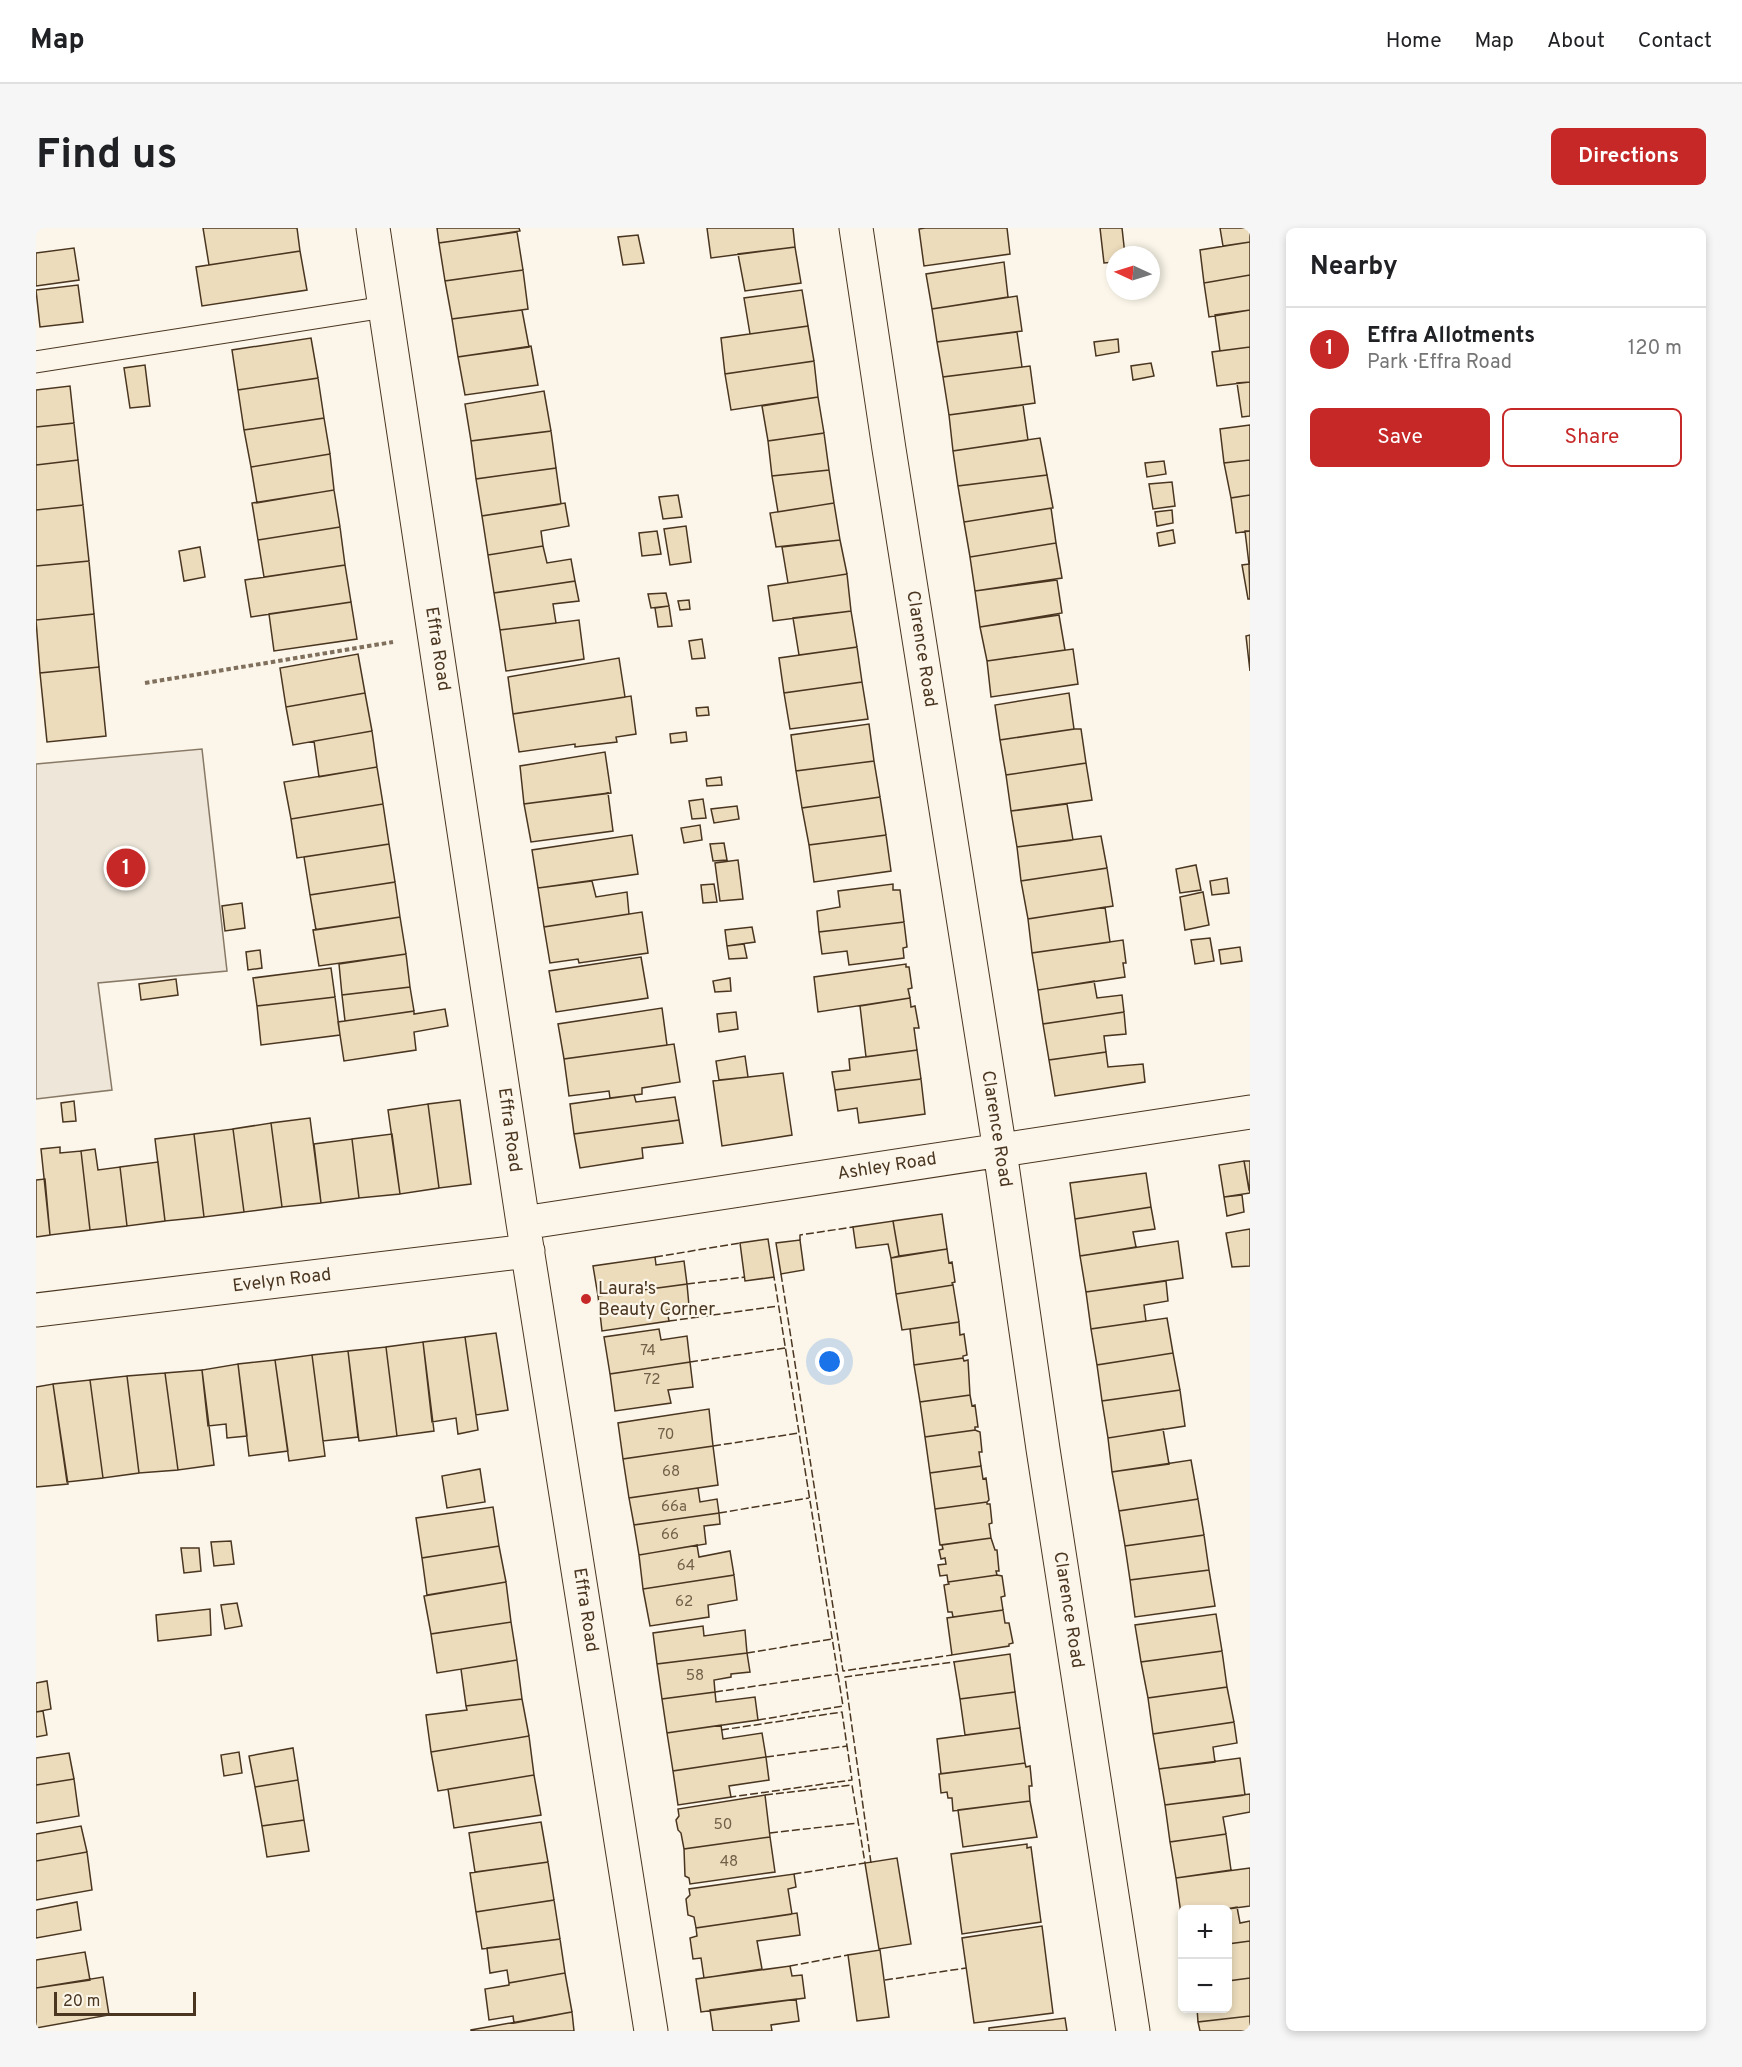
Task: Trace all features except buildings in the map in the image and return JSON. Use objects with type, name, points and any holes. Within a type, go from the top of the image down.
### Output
[{"type":"street","name":"Effra Road","points":[[373,228],[526,1237],[651,2031]]},
{"type":"street","name":"Clarence Road","points":[[856,228],[1000,1151],[1043,1449],[1133,2031]]},
{"type":"street","name":"Ashley Road","points":[[526,1237],[1000,1151],[1250,1112]]},
{"type":"street","name":"Evelyn Road","points":[[36,1310],[526,1237]]},
{"type":"lane","points":[[36,362],[385,307]]},
{"type":"path","points":[[145,683],[399,641]]},
{"type":"shaded area","points":[[202,749],[227,971],[98,983],[112,1090],[36,1099],[36,764]]},
{"type":"fence","points":[[800,1240],[800,1235],[853,1227]]},
{"type":"fence","points":[[655,1257],[740,1243]]},
{"type":"fence","points":[[781,1274],[843,1671],[952,1655]]},
{"type":"fence","points":[[687,1284],[745,1277]]},
{"type":"fence","points":[[758,1720],[843,1706],[774,1277]]},
{"type":"fence","points":[[669,1321],[778,1306]]},
{"type":"fence","points":[[690,1362],[785,1348]]},
{"type":"fence","points":[[713,1446],[799,1433]]},
{"type":"fence","points":[[719,1513],[809,1498]]},
{"type":"fence","points":[[747,1653],[832,1639]]},
{"type":"fence","points":[[871,1863],[845,1677],[954,1662]]},
{"type":"fence","points":[[715,1692],[838,1674]]},
{"type":"fence","points":[[721,1730],[842,1712],[852,1780],[731,1797]]},
{"type":"fence","points":[[766,1757],[847,1746]]},
{"type":"fence","points":[[765,1795],[852,1785],[865,1863],[794,1874]]},
{"type":"fence","points":[[770,1833],[858,1823]]},
{"type":"fence","points":[[790,1966],[848,1955]]},
{"type":"fence","points":[[885,1980],[966,1968]]},
{"type":"place","name":"Effra Allotments","points":[[126,868]]},
{"type":"place","name":"Laura's Beauty Corner","points":[[586,1299]]}]
